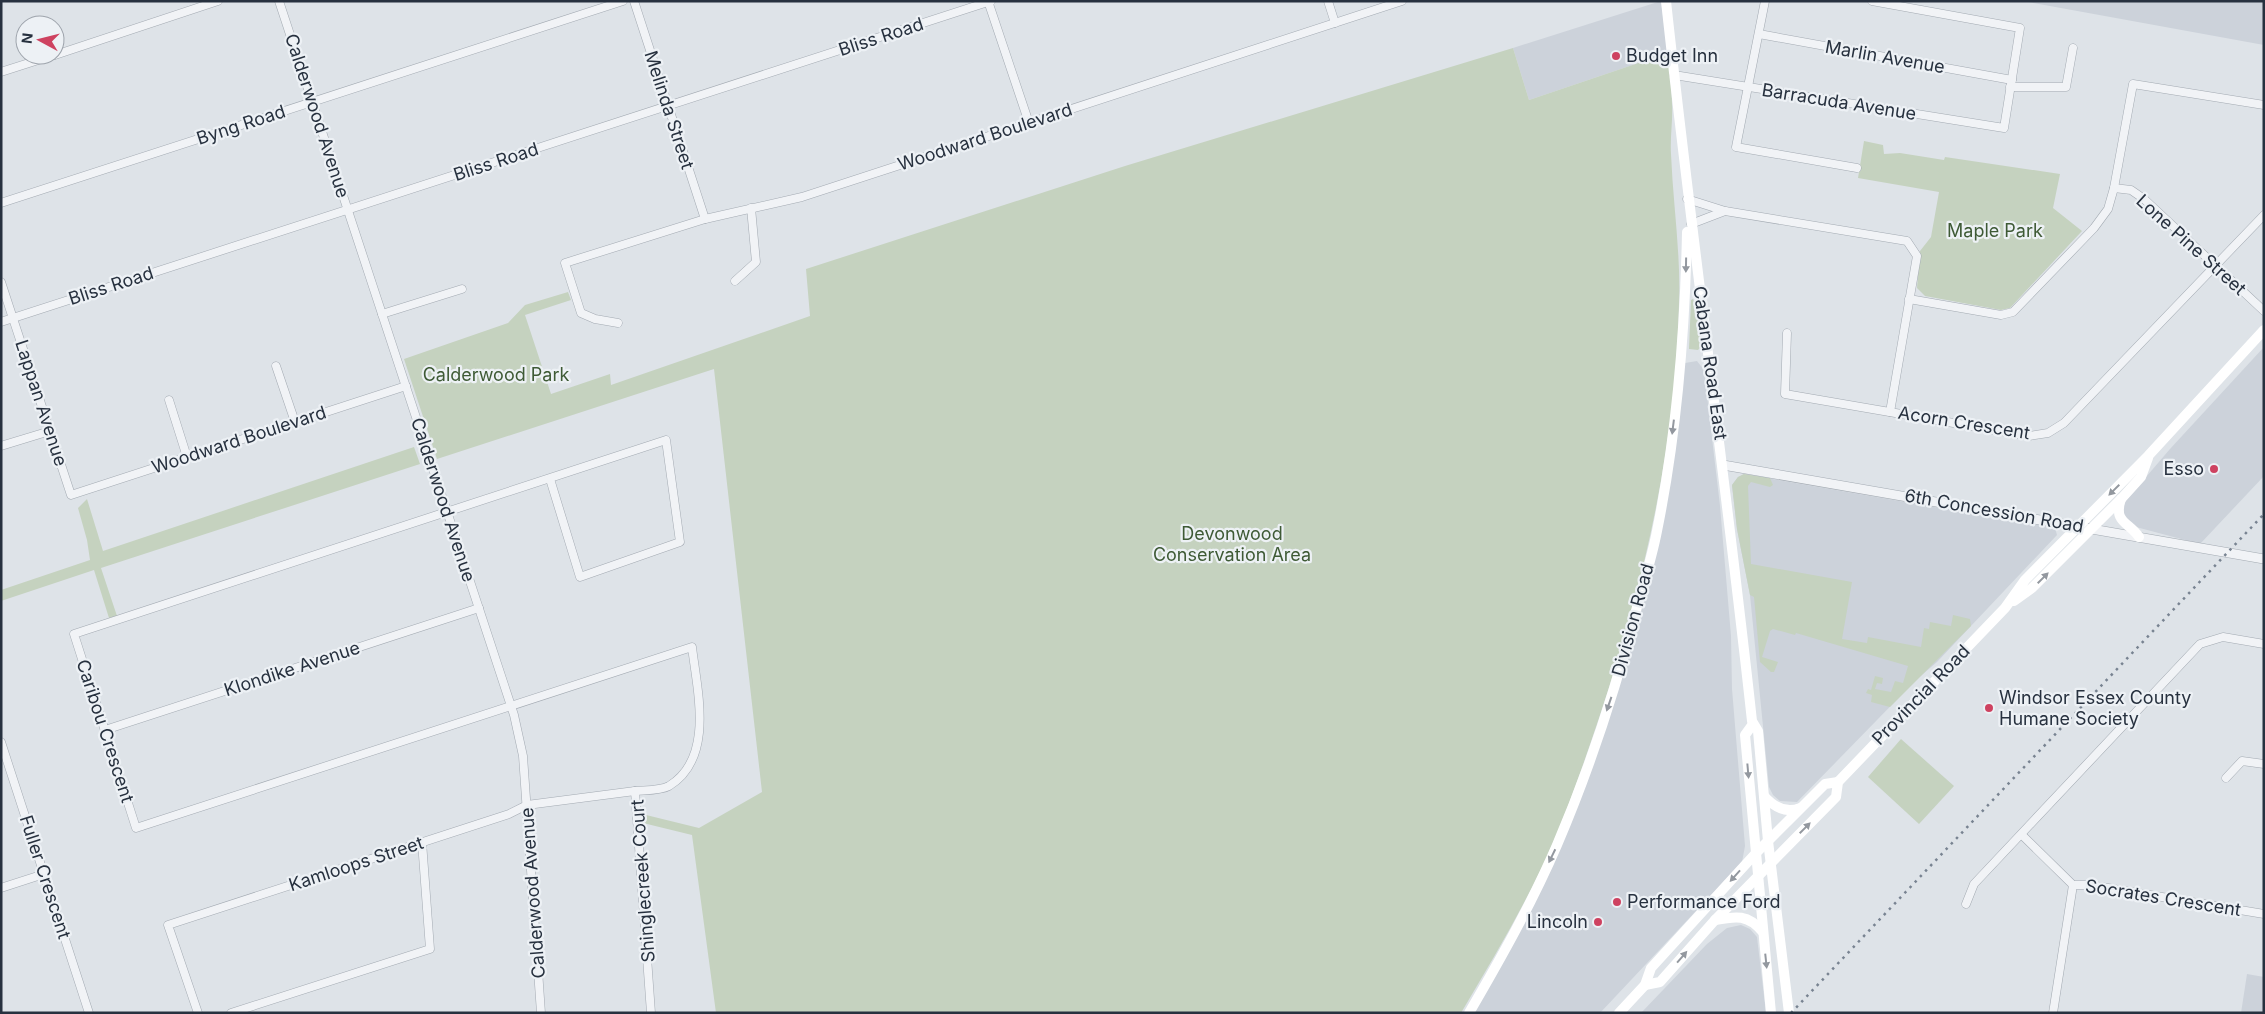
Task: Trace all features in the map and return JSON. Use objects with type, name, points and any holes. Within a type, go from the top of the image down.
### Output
[{"type":"main road","name":"Cabana Road East","points":[[1666,1],[1687,199],[1723,464],[1753,724],[1758,731],[1768,841],[1789,1013]]},
{"type":"main road","name":"Division Road","points":[[1469,1013],[1526,910],[1556,846],[1582,782],[1619,675],[1657,532],[1669,459],[1682,354],[1687,199]]},
{"type":"main road","name":"Provincial Road","points":[[1645,985],[1660,982],[1715,920],[1836,796],[1838,782],[2005,608],[2025,580],[2148,456],[2264,330]]},
{"type":"main road","name":"Provincial Road","points":[[2005,608],[2032,588],[2122,498],[2141,477],[2148,456]]},
{"type":"main road","points":[[2122,498],[2119,514],[2124,524],[2134,529],[2139,537]]},
{"type":"main road","name":"Cabana Road East","points":[[1753,724],[1745,735],[1772,1013]]},
{"type":"main road","name":"Provincial Road","points":[[1619,1013],[1645,985],[1651,968],[1768,841],[1825,784],[1838,782]]},
{"type":"main road","points":[[1764,796],[1774,807],[1793,811],[1803,806]]},
{"type":"main road","points":[[1715,920],[1738,916],[1756,923],[1764,932]]},
{"type":"street","points":[[65,51],[218,1]]},
{"type":"street","name":"Calderwood Avenue","points":[[279,1],[511,706],[523,756],[541,1013]]},
{"type":"street","name":"Byng Road","points":[[1,203],[623,1]]},
{"type":"street","name":"Melinda Street","points":[[634,1],[705,219]]},
{"type":"street","points":[[989,1],[1029,123]]},
{"type":"street","name":"Bliss Road","points":[[1,322],[989,1]]},
{"type":"street","points":[[1328,1],[1335,23]]},
{"type":"street","name":"Woodward Boulevard","points":[[618,323],[595,319],[581,313],[564,263],[705,219],[802,197],[1402,1]]},
{"type":"street","points":[[1765,1],[1736,146],[1856,168]]},
{"type":"street","points":[[1872,1],[2020,28],[2011,84]]},
{"type":"street","name":"Marlin Avenue","points":[[1759,34],[2011,84],[2066,87],[2073,48]]},
{"type":"street","points":[[1,72],[23,65]]},
{"type":"street","name":"Barracuda Avenue","points":[[1674,75],[2004,128],[2011,84]]},
{"type":"street","points":[[1909,299],[2001,315],[2013,312],[2094,228],[2108,209],[2114,188],[2132,84],[2264,106]]},
{"type":"street","name":"Lone Pine Street","points":[[2114,188],[2131,190],[2144,199],[2264,311]]},
{"type":"street","points":[[1687,199],[1725,211],[1907,241],[1917,256],[1890,412]]},
{"type":"street","points":[[735,281],[756,262],[751,208]]},
{"type":"street","points":[[1691,224],[1725,211]]},
{"type":"street","name":"Acorn Crescent","points":[[1787,334],[1785,394],[2029,436],[2048,433],[2064,423],[2264,215]]},
{"type":"street","name":"Lappan Avenue","points":[[1,282],[71,494]]},
{"type":"street","points":[[382,314],[462,289]]},
{"type":"street","points":[[276,366],[295,422]]},
{"type":"street","name":"Woodward Boulevard","points":[[71,494],[406,386]]},
{"type":"street","points":[[169,400],[187,457]]},
{"type":"street","points":[[1,446],[50,431]]},
{"type":"street","points":[[447,512],[666,440],[680,542],[580,577],[550,479]]},
{"type":"street","name":"6th Concession Road","points":[[1723,464],[2264,559]]},
{"type":"street","name":"Caribou Crescent","points":[[447,512],[74,634],[136,828],[511,706]]},
{"type":"street","name":"Klondike Avenue","points":[[105,730],[479,608]]},
{"type":"street","points":[[1966,904],[1974,884],[2200,644],[2223,637],[2264,644]]},
{"type":"street","name":"Shinglecreek Court","points":[[511,706],[692,647],[700,724],[694,756],[684,774],[667,787],[635,792],[651,1013]]},
{"type":"street","name":"Fuller Crescent","points":[[1,742],[89,1013]]},
{"type":"street","points":[[2226,778],[2242,761],[2264,764]]},
{"type":"street","name":"Kamloops Street","points":[[198,1013],[168,925],[509,814],[527,805],[635,792]]},
{"type":"street","name":"Socrates Crescent","points":[[2022,835],[2073,885],[2090,885],[2264,914]]},
{"type":"street","points":[[232,1013],[430,948],[422,842]]},
{"type":"street","points":[[1,888],[44,874]]},
{"type":"street","points":[[2054,1013],[2073,885]]},
{"type":"shaded area","points":[[1661,1],[1668,53],[1529,100],[1513,48]]},
{"type":"shaded area","points":[[2023,1],[2264,1],[2264,45]]},
{"type":"shaded area","points":[[2264,347],[2264,476],[2200,544],[2136,527],[2124,518],[2123,504],[2170,449]]},
{"type":"shaded area","points":[[1697,361],[1704,370],[1720,506],[1745,846],[1742,862],[1600,1013],[1474,1013],[1555,858],[1646,586],[1685,363]]},
{"type":"shaded area","points":[[1744,474],[2055,528],[2057,535],[1937,662],[1917,679],[1797,802],[1780,801],[1773,795],[1769,787],[1750,595],[1737,529],[1732,485],[1738,477]]},
{"type":"shaded area","points":[[1741,925],[1750,929],[1757,937],[1766,1013],[1641,1013],[1707,944],[1727,928]]},
{"type":"shaded area","points":[[2247,974],[2264,977],[2264,1013],[2241,1013]]},
{"type":"green space","name":"Devonwood Conservation Area","points":[[1513,48],[1529,100],[1668,53],[1672,98],[1671,154],[1679,266],[1677,357],[1672,409],[1655,514],[1630,617],[1599,718],[1554,842],[1516,918],[1461,1013],[716,1013],[692,835],[643,823],[642,814],[699,828],[762,792],[714,369],[437,459],[404,359],[508,323],[525,305],[568,292],[571,300],[525,315],[551,394],[610,374],[611,385],[810,316],[806,269],[1125,166]]},
{"type":"green space","name":"Maple Park","points":[[1864,141],[1883,145],[1884,154],[1900,153],[1944,160],[1945,157],[2060,174],[2053,208],[2082,231],[2010,308],[2001,310],[1925,296],[1917,288],[1920,251],[1931,237],[1939,192],[1858,178]]},
{"type":"green space","points":[[1693,299],[1697,308],[1702,345],[1698,350],[1689,349],[1691,300]]},
{"type":"green space","points":[[414,447],[420,464],[101,568],[117,616],[109,618],[94,570],[1,601],[1,590],[90,560],[87,540],[78,508],[87,499],[103,551]]},
{"type":"green space","points":[[1744,474],[1770,478],[1773,485],[1770,487],[1751,482],[1748,486],[1751,564],[1852,582],[1842,639],[1867,643],[1868,637],[1921,647],[1924,628],[1929,629],[1930,622],[1951,626],[1953,615],[1970,619],[1971,626],[1890,707],[1871,702],[1872,695],[1866,693],[1868,689],[1871,690],[1875,676],[1883,678],[1882,684],[1877,683],[1875,689],[1891,692],[1895,681],[1903,683],[1908,666],[1796,633],[1795,635],[1773,629],[1770,631],[1762,657],[1778,662],[1774,672],[1771,672],[1760,662],[1754,597],[1750,595],[1737,529],[1732,485],[1738,477]]},
{"type":"green space","points":[[1901,739],[1954,786],[1919,824],[1868,777]]},
{"type":"railway","points":[[1791,1013],[2264,514]]},
{"type":"place","name":"Budget Inn","points":[[1616,56]]},
{"type":"place","name":"Esso","points":[[2214,469]]},
{"type":"place","name":"Windsor Essex County Humane Society","points":[[1989,708]]},
{"type":"place","name":"Performance Ford","points":[[1617,902]]},
{"type":"place","name":"Lincoln","points":[[1598,922]]},
{"type":"park label","name":"Calderwood Park","points":[[496,375]]}]
